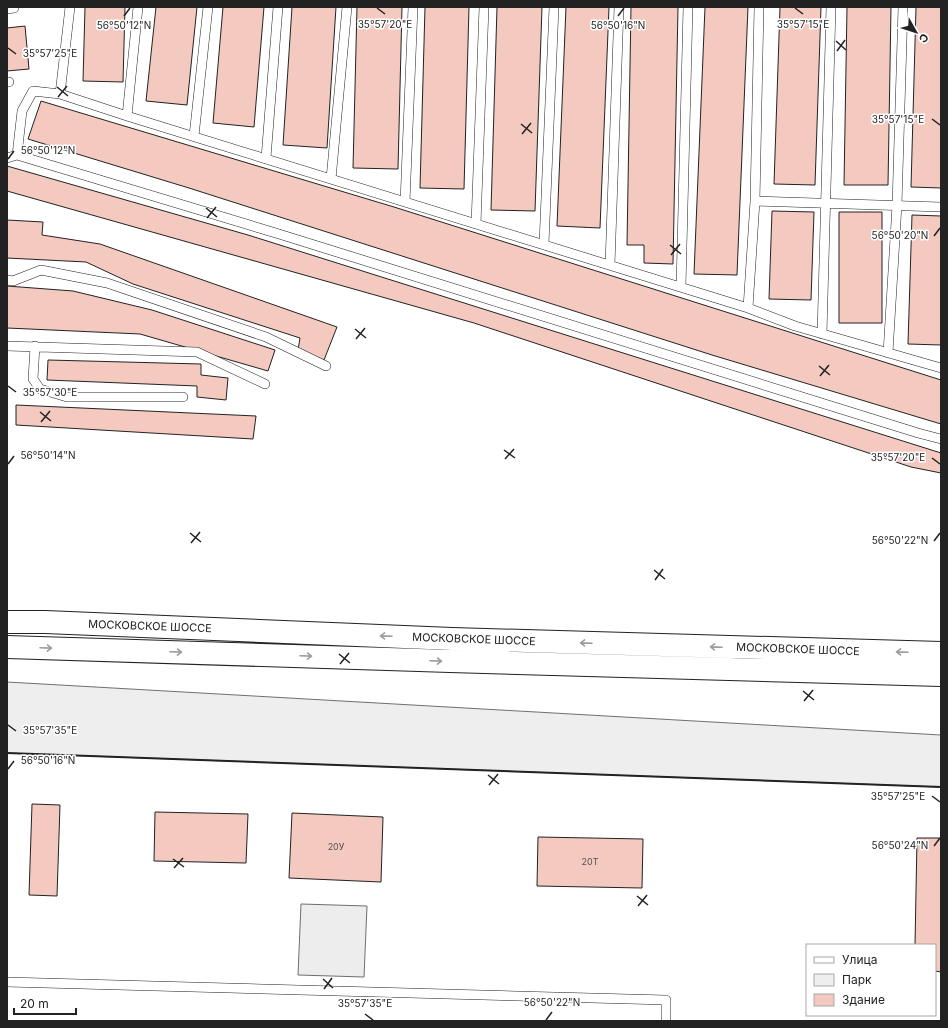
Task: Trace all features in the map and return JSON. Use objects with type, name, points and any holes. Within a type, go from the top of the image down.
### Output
[{"type":"main road","name":"МОСКОВСКОЕ ШОССЕ","points":[[7,622],[53,622],[452,639],[941,653]]},
{"type":"main road","name":"МОСКОВСКОЕ ШОССЕ","points":[[7,647],[458,662],[941,675]]},
{"type":"lane","points":[[60,94],[70,7]]},
{"type":"lane","points":[[127,116],[138,7]]},
{"type":"lane","points":[[194,136],[208,7]]},
{"type":"lane","points":[[266,158],[278,7]]},
{"type":"lane","points":[[331,179],[347,7]]},
{"type":"lane","points":[[405,202],[413,7]]},
{"type":"lane","points":[[476,224],[484,7]]},
{"type":"lane","points":[[544,244],[554,7]]},
{"type":"lane","points":[[610,265],[619,7]]},
{"type":"lane","points":[[681,287],[688,7]]},
{"type":"lane","points":[[748,308],[755,201],[759,7]]},
{"type":"lane","points":[[822,334],[831,7]]},
{"type":"lane","points":[[888,353],[897,205],[903,7]]},
{"type":"lane","points":[[17,155],[22,112],[33,91],[60,94],[748,308],[795,326],[941,368]]},
{"type":"lane","points":[[7,158],[17,155],[287,236],[903,429],[941,439]]},
{"type":"lane","points":[[755,201],[941,207]]},
{"type":"lane","points":[[7,280],[13,281],[41,270],[107,283],[266,337],[326,366]]},
{"type":"lane","points":[[7,346],[196,352],[265,384]]},
{"type":"lane","points":[[35,346],[33,379],[40,389],[67,397],[183,397]]},
{"type":"lane","points":[[7,982],[666,1000],[666,1021]]},
{"type":"green space","points":[[7,682],[941,735],[941,787],[7,753]]},
{"type":"shaded area","points":[[301,904],[367,906],[364,977],[298,975]]},
{"type":"building","points":[[85,7],[125,7],[123,82],[83,81]]},
{"type":"building","points":[[156,7],[197,7],[187,105],[146,101]]},
{"type":"building","points":[[223,7],[264,7],[254,127],[213,123]]},
{"type":"building","points":[[292,7],[336,7],[327,148],[283,145]]},
{"type":"building","points":[[357,7],[402,7],[398,169],[353,168]]},
{"type":"building","points":[[425,7],[469,7],[464,189],[420,188]]},
{"type":"building","points":[[497,7],[542,7],[535,211],[491,210]]},
{"type":"building","points":[[566,7],[609,7],[600,228],[557,226]]},
{"type":"building","points":[[631,7],[678,7],[673,264],[644,263],[644,245],[627,245]]},
{"type":"building","points":[[705,7],[748,7],[737,275],[694,274]]},
{"type":"building","points":[[780,7],[821,7],[815,185],[774,184]]},
{"type":"building","points":[[847,7],[891,7],[888,185],[844,185]]},
{"type":"building","points":[[916,7],[941,7],[941,188],[911,187]]},
{"type":"building","points":[[25,26],[29,69],[7,71],[7,28]]},
{"type":"building","points":[[41,101],[394,207],[941,380],[941,424],[712,355],[189,188],[28,139]]},
{"type":"building","points":[[7,166],[248,235],[941,453],[941,473],[911,467],[474,323],[7,191]]},
{"type":"building","points":[[772,211],[814,212],[811,300],[769,299]]},
{"type":"building","points":[[839,212],[882,212],[882,323],[839,323]]},
{"type":"building","points":[[912,215],[941,216],[941,345],[908,344]]},
{"type":"building","points":[[7,220],[43,222],[42,235],[100,244],[337,327],[324,360],[298,350],[300,338],[133,284],[86,262],[7,258]]},
{"type":"building","points":[[7,286],[73,291],[152,310],[275,350],[268,371],[140,334],[7,328]]},
{"type":"building","points":[[48,360],[201,364],[201,375],[228,378],[226,400],[197,397],[197,386],[47,380]]},
{"type":"building","points":[[16,405],[256,416],[253,439],[16,425]]},
{"type":"building","points":[[32,804],[60,805],[57,896],[29,895]]},
{"type":"building","points":[[155,812],[248,814],[246,863],[154,861]]},
{"type":"building","points":[[292,813],[383,817],[381,882],[289,878]]},
{"type":"building","points":[[538,837],[643,839],[642,888],[537,886]]},
{"type":"building","points":[[917,838],[941,838],[941,972],[936,971],[936,944],[915,944]]},
{"type":"wall","points":[[7,753],[941,787]]}]
